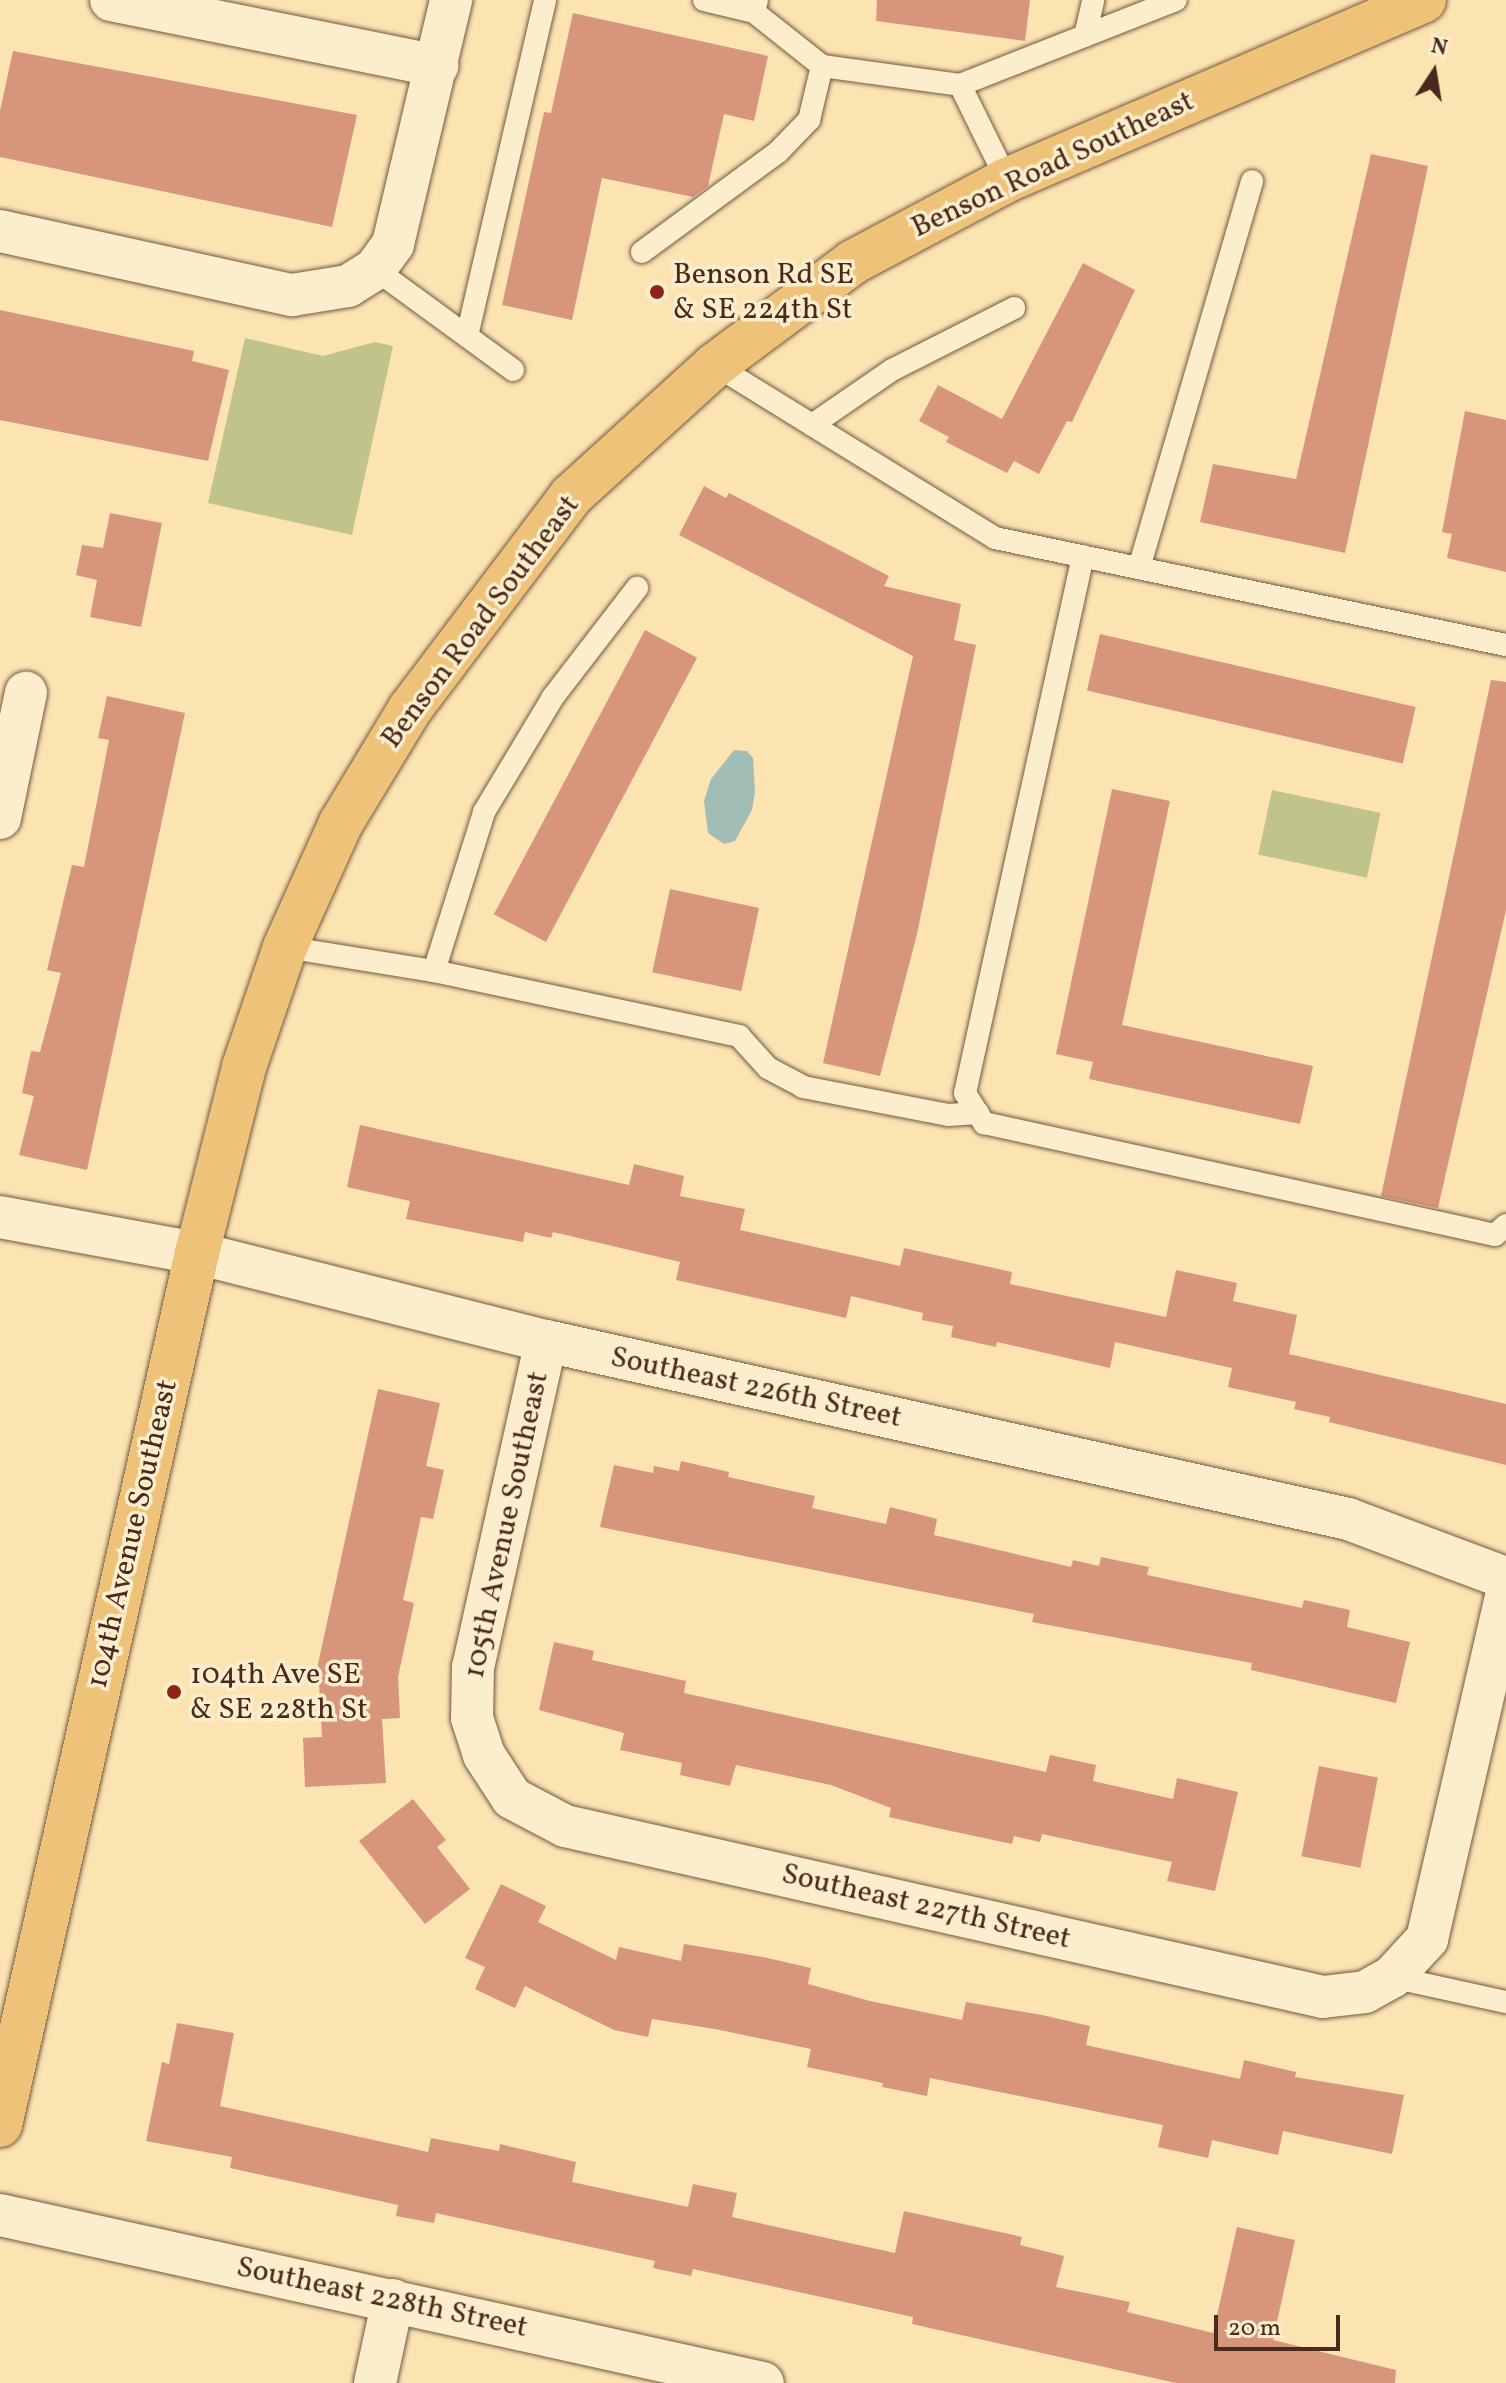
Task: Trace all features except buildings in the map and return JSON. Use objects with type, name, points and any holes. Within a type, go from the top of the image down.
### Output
[{"type":"main road","name":"Benson Road Southeast","points":[[285,947],[349,810],[410,709],[509,574],[571,496],[715,365],[853,262],[1007,180],[1424,0]]},
{"type":"main road","name":"104th Avenue Southeast","points":[[0,2125],[197,1253],[244,1067],[285,947]]},
{"type":"street","points":[[111,0],[437,66]]},
{"type":"street","points":[[0,231],[292,295],[362,278],[393,244],[451,0]]},
{"type":"street","points":[[0,818],[26,693]]},
{"type":"street","name":"Southeast 226th Street","points":[[0,1217],[197,1253],[546,1341],[1348,1519],[1506,1578]]},
{"type":"street","name":"105th Avenue Southeast","points":[[484,1755],[472,1718],[473,1667],[546,1341]]},
{"type":"street","points":[[1392,1977],[1427,1939],[1506,1597]]},
{"type":"street","name":"Southeast 227th Street","points":[[484,1755],[512,1798],[565,1826],[1323,1997],[1365,1992],[1392,1977]]},
{"type":"street","name":"Southeast 228th Street","points":[[0,2215],[763,2383]]},
{"type":"street","points":[[375,2383],[393,2300]]},
{"type":"lane","points":[[467,336],[545,0]]},
{"type":"lane","points":[[704,0],[756,6],[822,66],[960,85],[1176,0]]},
{"type":"lane","points":[[1085,36],[1093,0]]},
{"type":"lane","points":[[642,252],[778,152],[809,120],[822,66]]},
{"type":"lane","points":[[960,85],[1007,180]]},
{"type":"lane","points":[[1139,568],[1252,181]]},
{"type":"lane","points":[[362,278],[467,336],[513,370]]},
{"type":"lane","points":[[812,425],[892,370],[1014,308]]},
{"type":"lane","points":[[715,365],[995,538],[1506,645]]},
{"type":"lane","points":[[1083,556],[965,1093],[984,1123],[1495,1235],[1506,1225]]},
{"type":"lane","points":[[434,971],[484,812],[553,697],[637,588]]},
{"type":"lane","points":[[285,947],[434,971],[739,1036],[768,1068],[803,1087],[948,1115],[978,1113]]},
{"type":"lane","points":[[1392,1977],[1506,2002]]},
{"type":"green space","points":[[245,338],[323,356],[375,342],[393,346],[352,535],[208,503]]},
{"type":"green space","points":[[1272,790],[1381,813],[1367,878],[1258,855]]},
{"type":"water","points":[[734,750],[747,751],[753,758],[755,792],[752,810],[735,841],[724,844],[708,833],[704,801],[711,779]]},
{"type":"place","name":"Benson Rd SE & SE 224th St","points":[[657,292]]},
{"type":"place","name":"104th Ave SE & SE 228th St","points":[[174,1692]]}]
